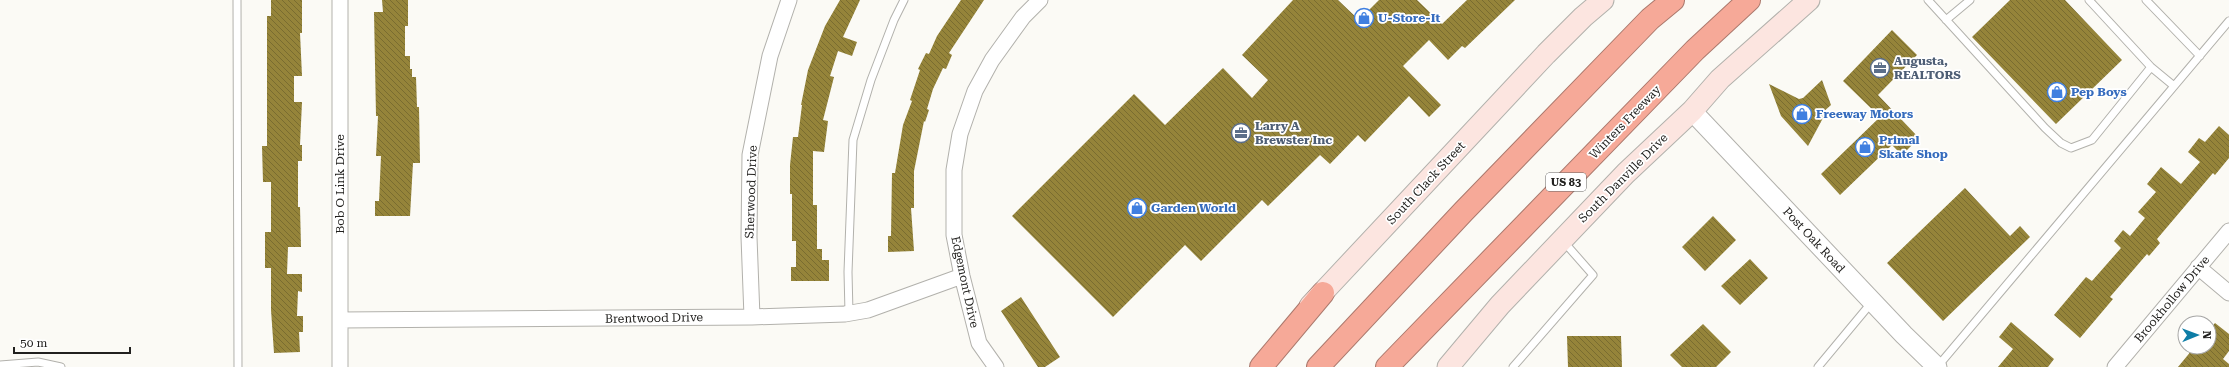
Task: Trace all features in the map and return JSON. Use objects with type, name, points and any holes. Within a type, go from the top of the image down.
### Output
[{"type":"highway","points":[[1318,367],[1468,207],[1650,19],[1673,0]]},
{"type":"highway","name":"Winters Freeway","points":[[1387,367],[1695,50],[1748,0]]},
{"type":"highway","points":[[1261,367],[1323,293]]},
{"type":"main road","name":"South Clack Street","points":[[1249,367],[1323,293],[1546,54],[1583,17],[1603,0]]},
{"type":"main road","name":"South Danville Drive","points":[[1448,367],[1500,305],[1626,173],[1692,111],[1720,79],[1809,0]]},
{"type":"street","name":"Bob O Link Drive","points":[[340,0],[340,367]]},
{"type":"street","name":"Sherwood Drive","points":[[752,317],[749,236],[750,155],[770,56],[789,0]]},
{"type":"street","name":"Edgemont Drive","points":[[996,367],[979,343],[962,276],[954,235],[954,170],[960,134],[975,91],[992,60],[1023,17],[1040,0]]},
{"type":"street","name":"Post Oak Road","points":[[1692,111],[1872,302],[1937,367]]},
{"type":"street","name":"Brookhollow Drive","points":[[2115,367],[2229,231]]},
{"type":"street","points":[[2198,267],[2229,293]]},
{"type":"street","name":"Brentwood Drive","points":[[340,320],[752,317],[849,313],[868,310],[962,276]]},
{"type":"lane","points":[[237,0],[238,367]]},
{"type":"lane","points":[[849,313],[848,256],[853,140],[871,80],[894,20],[904,0]]},
{"type":"lane","points":[[1928,0],[2045,128],[2061,143],[2071,148],[2092,140],[2151,67]]},
{"type":"lane","points":[[1946,20],[1970,0]]},
{"type":"lane","points":[[2089,0],[2151,67],[2174,86]]},
{"type":"lane","points":[[2146,0],[2200,56]]},
{"type":"lane","points":[[1937,367],[2229,21]]},
{"type":"lane","points":[[1513,367],[1593,275],[1562,240]]},
{"type":"lane","points":[[1818,367],[1872,302]]},
{"type":"lane","points":[[0,365],[37,365],[60,367]]},
{"type":"building","points":[[271,0],[302,0],[302,33],[300,33],[302,76],[294,76],[294,102],[302,102],[300,145],[302,145],[302,161],[298,161],[298,207],[300,207],[301,247],[288,247],[287,274],[302,274],[302,292],[298,291],[297,316],[303,316],[303,332],[299,332],[300,352],[274,353],[271,310],[271,268],[265,268],[265,232],[271,232],[271,182],[263,182],[262,146],[267,146],[267,16],[271,16]]},
{"type":"building","points":[[382,0],[408,0],[408,26],[405,26],[405,56],[410,56],[410,69],[412,69],[412,77],[416,77],[417,107],[419,107],[420,163],[413,163],[410,216],[375,216],[375,201],[379,201],[381,156],[376,156],[378,116],[376,116],[374,12],[383,12]]},
{"type":"building","points":[[840,0],[860,0],[843,37],[857,42],[852,56],[838,51],[830,76],[834,77],[823,120],[828,121],[824,152],[813,151],[813,205],[817,205],[817,249],[822,249],[822,260],[829,260],[829,281],[791,281],[791,267],[796,267],[796,241],[792,241],[792,194],[790,194],[790,165],[793,137],[798,137],[801,105],[808,70],[825,26]]},
{"type":"building","points":[[961,0],[984,0],[949,53],[952,55],[946,69],[943,68],[933,89],[927,109],[929,110],[925,122],[924,121],[914,171],[914,208],[911,208],[914,251],[888,252],[888,236],[891,236],[892,173],[895,173],[903,125],[912,101],[910,100],[920,70],[918,69],[926,53],[929,54],[937,36]]},
{"type":"building","points":[[1293,0],[1338,0],[1359,20],[1379,0],[1417,0],[1442,24],[1467,0],[1515,0],[1465,48],[1462,46],[1448,60],[1429,40],[1403,66],[1441,105],[1429,117],[1409,96],[1365,142],[1358,135],[1330,164],[1320,155],[1268,206],[1262,200],[1201,261],[1185,245],[1113,317],[1012,216],[1134,94],[1165,125],[1223,68],[1252,98],[1268,80],[1242,55]]},
{"type":"building","name":"Pep Boys","points":[[2010,0],[2065,0],[2122,60],[2056,124],[1972,37]]},
{"type":"building","points":[[1892,30],[1917,55],[1878,95],[1919,138],[1902,155],[1892,145],[1840,195],[1821,174],[1880,117],[1843,81]]},
{"type":"building","name":"Freeway Motors","points":[[1822,80],[1831,105],[1822,113],[1823,118],[1808,146],[1781,116],[1769,84],[1799,99],[1803,98]]},
{"type":"building","points":[[2219,126],[2229,135],[2229,158],[2215,175],[2213,173],[2157,239],[2160,243],[2149,256],[2147,254],[2110,297],[2113,299],[2080,338],[2054,315],[2086,277],[2092,281],[2121,248],[2114,241],[2123,230],[2130,236],[2145,218],[2138,212],[2156,192],[2147,184],[2161,167],[2181,184],[2200,162],[2188,152],[2199,138],[2205,142]]},
{"type":"building","points":[[1965,188],[2010,236],[2020,226],[2030,237],[1943,321],[1887,263]]},
{"type":"building","points":[[1713,216],[1736,240],[1705,271],[1682,247]]},
{"type":"building","points":[[1750,259],[1768,278],[1740,305],[1721,286]]},
{"type":"building","points":[[1021,297],[1060,357],[1045,367],[1038,367],[1001,311]]},
{"type":"building","points":[[2011,322],[2054,359],[2048,367],[1998,367],[2013,349],[1999,337]]},
{"type":"building","points":[[1703,324],[1731,352],[1716,367],[1682,367],[1670,355]]},
{"type":"building","points":[[2217,325],[2229,334],[2229,351],[2223,359],[2229,364],[2229,367],[2178,367],[2188,355],[2217,355]]},
{"type":"building","points":[[1567,336],[1621,336],[1622,367],[1568,367]]},
{"type":"place","name":"U-Store-It","points":[[1364,18]]},
{"type":"place","name":"Augusta, REALTORS","points":[[1880,68]]},
{"type":"place","name":"Pep Boys","points":[[2057,92]]},
{"type":"place","name":"Freeway Motors","points":[[1802,114]]},
{"type":"place","name":"Larry A Brewster Inc","points":[[1241,133]]},
{"type":"place","name":"Primal Skate Shop","points":[[1865,147]]},
{"type":"place","name":"Garden World","points":[[1137,208]]}]
